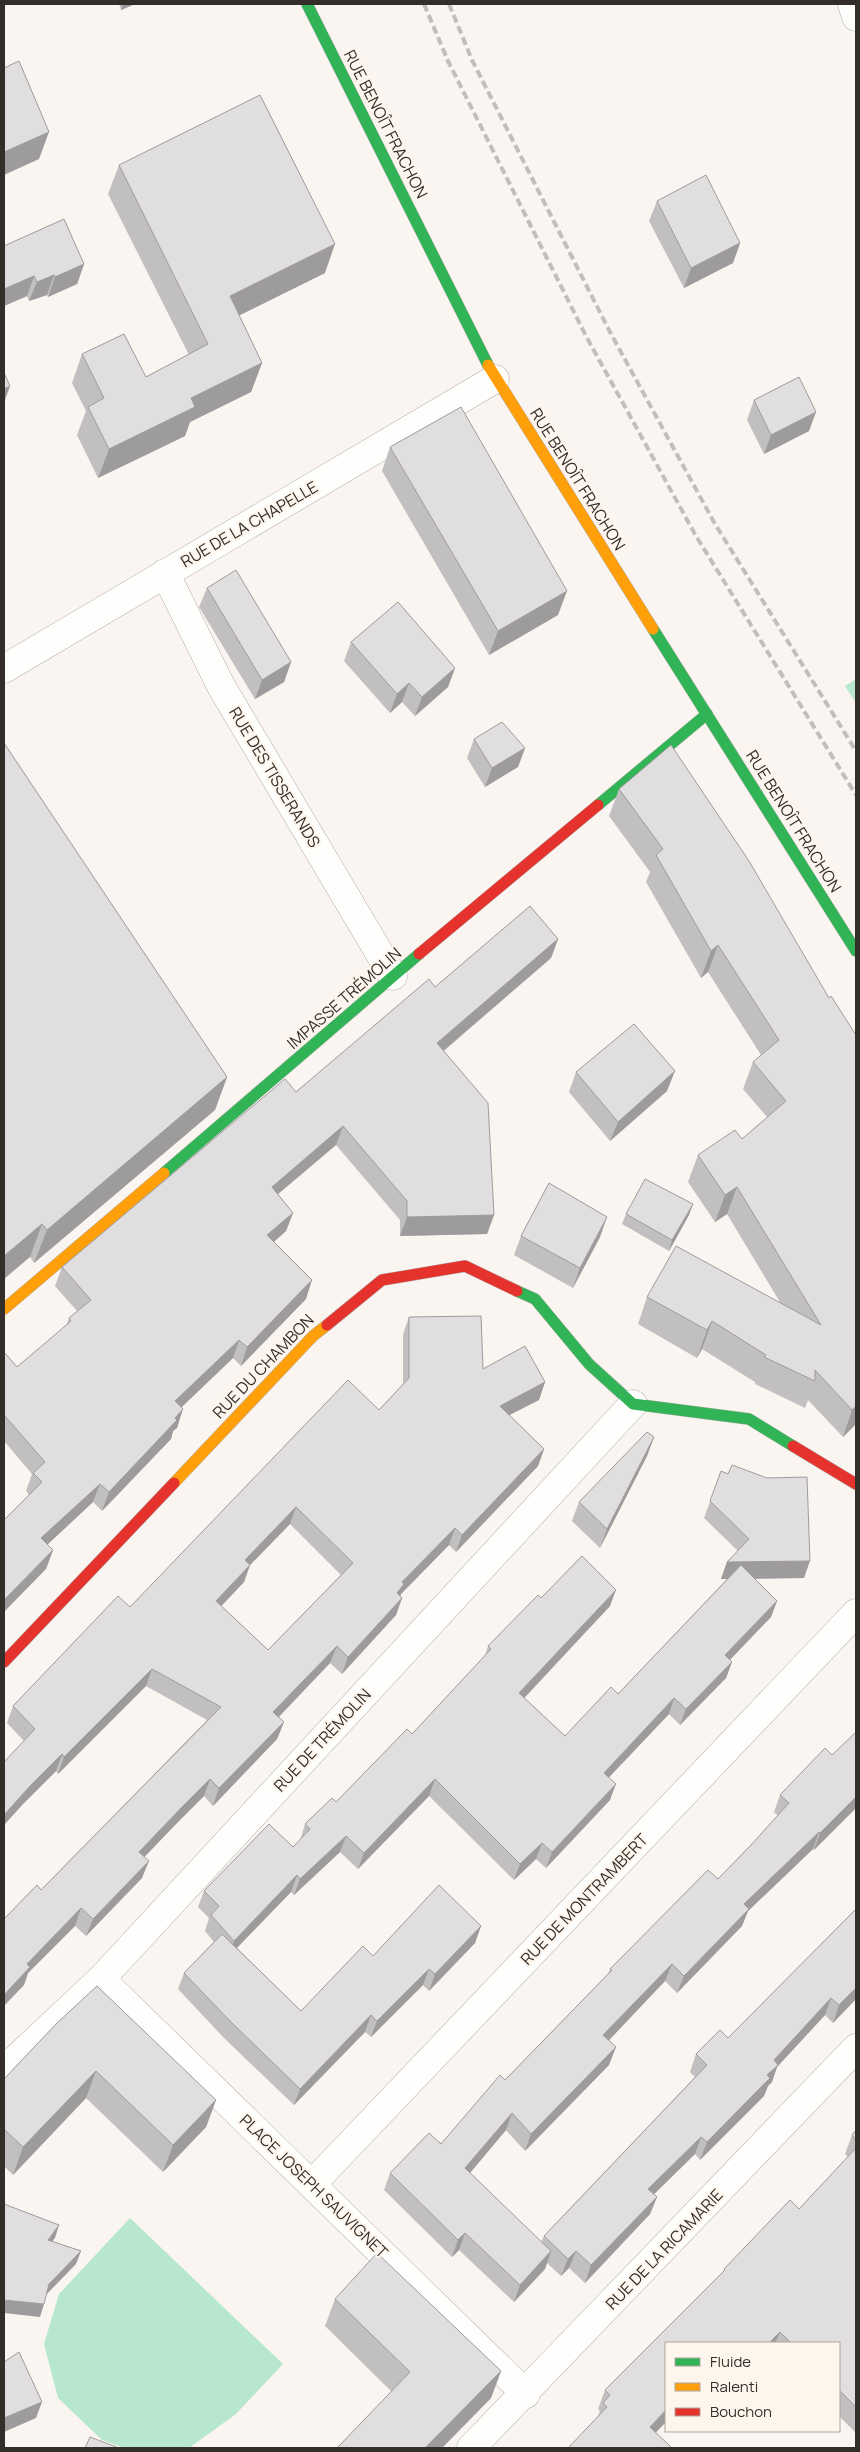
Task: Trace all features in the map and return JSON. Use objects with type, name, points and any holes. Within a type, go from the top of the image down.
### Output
[{"type":"street","name":"RUE BENOÎT FRACHON","points":[[307,4],[495,379],[856,951]]},
{"type":"street","points":[[852,4],[856,17]]},
{"type":"street","name":"RUE DE LA CHAPELLE","points":[[4,669],[495,379]]},
{"type":"street","name":"RUE DES TISSERANDS","points":[[165,573],[221,686],[392,976]]},
{"type":"street","name":"IMPASSE TRÉMOLIN","points":[[4,1308],[294,1064],[392,976],[707,714]]},
{"type":"street","name":"RUE DU CHAMBON","points":[[4,1662],[313,1336],[382,1280],[465,1266],[535,1299],[589,1364],[633,1404]]},
{"type":"street","points":[[633,1404],[749,1419],[856,1484]]},
{"type":"street","name":"RUE DE TRÉMOLIN","points":[[4,2070],[100,1979],[633,1404]]},
{"type":"street","name":"RUE DE MONTRAMBERT","points":[[312,2184],[856,1614]]},
{"type":"street","name":"PLACE JOSEPH SAUVIGNET","points":[[100,1979],[526,2394]]},
{"type":"street","name":"RUE DE LA RICAMARIE","points":[[471,2448],[526,2394],[856,2048]]},
{"type":"green space","points":[[856,679],[856,703],[845,686]]},
{"type":"green space","points":[[130,2218],[283,2364],[236,2414],[189,2448],[124,2448],[102,2440],[58,2398],[44,2344],[59,2294]]},
{"type":"building","points":[[19,61],[49,132],[4,152],[4,68]]},
{"type":"building","points":[[260,95],[335,244],[230,296],[262,363],[191,398],[195,407],[109,449],[88,407],[104,398],[82,354],[124,334],[146,377],[208,344],[119,165]]},
{"type":"building","points":[[706,175],[740,243],[691,268],[657,201]]},
{"type":"building","points":[[64,219],[84,264],[55,277],[54,275],[37,282],[34,276],[4,289],[4,246]]},
{"type":"building","points":[[4,373],[10,386],[4,389]]},
{"type":"building","points":[[799,377],[816,412],[771,435],[754,400]]},
{"type":"building","points":[[461,407],[567,591],[498,631],[390,447]]},
{"type":"building","points":[[236,570],[291,662],[262,680],[207,588]]},
{"type":"building","points":[[398,602],[455,668],[422,697],[409,683],[397,694],[351,642]]},
{"type":"building","points":[[502,722],[525,748],[492,768],[474,739]]},
{"type":"building","points":[[4,743],[227,1077],[47,1230],[42,1224],[4,1256]]},
{"type":"building","points":[[671,745],[749,861],[829,998],[831,996],[856,1035],[856,1406],[852,1410],[815,1370],[815,1381],[764,1357],[766,1355],[712,1321],[707,1330],[647,1297],[676,1246],[821,1325],[737,1187],[725,1195],[698,1155],[735,1130],[742,1139],[786,1101],[753,1062],[779,1040],[718,945],[711,951],[656,855],[663,849],[619,789]]},
{"type":"building","points":[[530,906],[558,939],[437,1043],[488,1103],[494,1215],[407,1217],[407,1201],[343,1126],[272,1187],[293,1213],[267,1235],[312,1280],[247,1347],[239,1340],[175,1401],[183,1409],[175,1418],[177,1420],[109,1492],[100,1484],[41,1538],[53,1550],[4,1600],[4,1520],[42,1482],[33,1473],[45,1462],[4,1415],[4,1352],[17,1367],[71,1321],[69,1318],[91,1300],[62,1267],[285,1079],[296,1092],[429,979],[435,987]]},
{"type":"building","points":[[634,1024],[675,1071],[618,1122],[576,1072]]},
{"type":"building","points":[[645,1179],[693,1204],[672,1240],[626,1214]]},
{"type":"building","points":[[549,1183],[607,1217],[580,1268],[521,1236]]},
{"type":"building","points":[[481,1316],[483,1369],[525,1346],[545,1382],[500,1406],[544,1449],[462,1535],[455,1528],[402,1582],[404,1584],[397,1593],[402,1598],[348,1657],[337,1646],[273,1712],[284,1722],[219,1788],[210,1779],[181,1808],[139,1852],[149,1861],[93,1919],[81,1908],[27,1964],[30,1967],[4,1995],[4,1919],[37,1885],[41,1890],[221,1707],[152,1669],[64,1757],[62,1754],[4,1815],[4,1762],[35,1729],[13,1706],[118,1596],[130,1607],[348,1380],[379,1410],[409,1378],[409,1317]],"holes":[[[296,1507],[353,1563],[268,1650],[216,1601],[250,1565],[245,1560]]]},
{"type":"building","points":[[647,1432],[654,1437],[607,1529],[579,1502]]},
{"type":"building","points":[[732,1465],[767,1478],[807,1477],[810,1561],[727,1562],[749,1539],[710,1501],[721,1471],[728,1474]]},
{"type":"building","points":[[582,1556],[616,1590],[519,1693],[565,1736],[611,1687],[618,1694],[741,1565],[777,1601],[725,1655],[732,1662],[686,1709],[674,1698],[604,1773],[616,1784],[552,1852],[542,1843],[520,1864],[435,1779],[364,1853],[346,1836],[300,1879],[297,1875],[234,1941],[211,1915],[219,1906],[204,1891],[269,1824],[293,1847],[310,1829],[305,1824],[332,1798],[336,1802],[407,1729],[412,1734],[491,1649],[488,1646],[538,1595],[541,1598]]},
{"type":"building","points":[[856,1732],[856,1797],[744,1904],[749,1909],[684,1976],[672,1964],[603,2035],[616,2047],[531,2134],[512,2113],[465,2168],[551,2251],[520,2285],[465,2233],[458,2240],[390,2173],[429,2133],[441,2144],[500,2075],[505,2080],[612,1970],[610,1969],[708,1870],[718,1879],[751,1845],[789,1803],[780,1795],[825,1748],[832,1755]]},
{"type":"building","points":[[439,1885],[481,1926],[435,1974],[429,1969],[377,2021],[371,2015],[300,2089],[184,1973],[222,1934],[301,2011],[363,1946],[373,1956]]},
{"type":"building","points":[[856,1909],[856,1988],[839,2005],[831,1998],[774,2060],[778,2065],[767,2075],[770,2078],[707,2142],[701,2137],[648,2189],[657,2197],[591,2265],[576,2251],[568,2259],[544,2236],[707,2065],[696,2054],[720,2030],[728,2038]]},
{"type":"building","points":[[97,1986],[216,2100],[173,2145],[96,2071],[23,2147],[4,2129],[4,2079],[57,2023]]},
{"type":"building","points":[[856,2130],[856,2140],[852,2135]]},
{"type":"building","points":[[856,2148],[856,2407],[840,2391],[840,2342],[790,2342],[780,2332],[770,2342],[665,2342],[665,2411],[650,2427],[672,2448],[568,2448],[607,2407],[603,2403],[610,2395],[605,2390],[725,2270],[790,2200],[799,2209]]},
{"type":"building","points":[[4,2204],[59,2225],[48,2240],[81,2251],[49,2284],[44,2304],[4,2300]]},
{"type":"building","points":[[377,2253],[501,2371],[425,2448],[337,2448],[410,2372],[335,2299]]},
{"type":"building","points":[[19,2352],[42,2402],[4,2418],[4,2362]]},
{"type":"building","points":[[90,2437],[119,2448],[85,2448]]},
{"type":"railway","points":[[424,4],[448,61],[586,336],[696,536],[856,795]]},
{"type":"railway","points":[[449,4],[472,60],[610,332],[715,524],[856,751]]},
{"type":"traffic: fast","points":[[307,4],[488,365]]},
{"type":"traffic: fast","points":[[653,629],[856,951]]},
{"type":"traffic: fast","points":[[598,805],[707,714]]},
{"type":"traffic: fast","points":[[164,1173],[419,954]]},
{"type":"traffic: fast","points":[[517,1291],[535,1299],[589,1364],[633,1404],[749,1419],[793,1446]]},
{"type":"traffic: slow","points":[[488,365],[653,629]]},
{"type":"traffic: slow","points":[[4,1309],[164,1173]]},
{"type":"traffic: slow","points":[[174,1483],[313,1336],[327,1325]]},
{"type":"traffic: jam","points":[[419,954],[598,805]]},
{"type":"traffic: jam","points":[[327,1325],[382,1280],[465,1266],[517,1291]]},
{"type":"traffic: jam","points":[[793,1446],[856,1484]]},
{"type":"traffic: jam","points":[[4,1662],[174,1483]]}]
